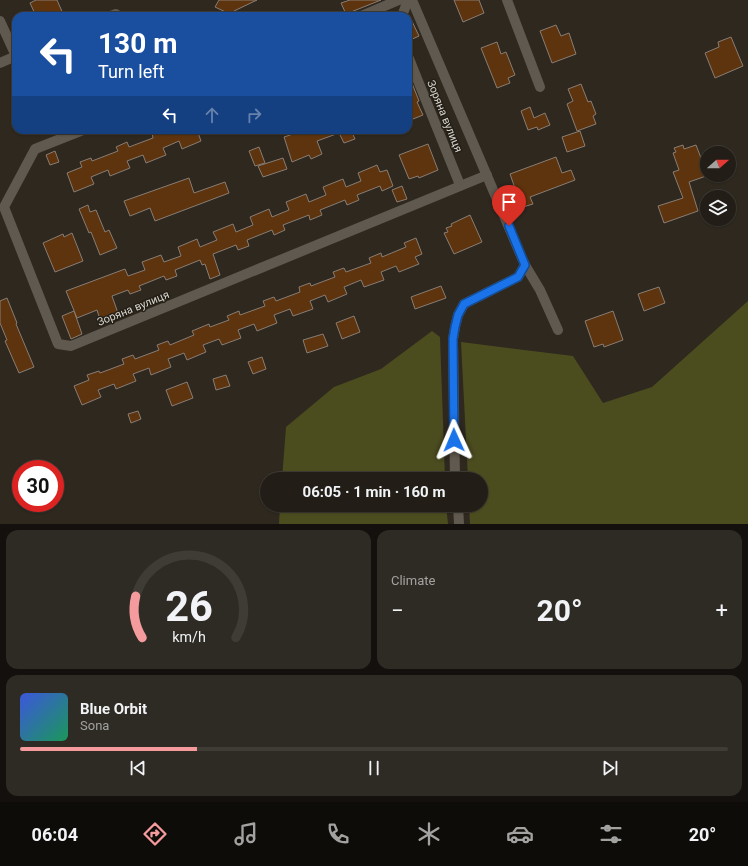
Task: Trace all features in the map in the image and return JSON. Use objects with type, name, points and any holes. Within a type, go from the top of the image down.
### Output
[{"type":"street","points":[[381,12],[399,0]]},
{"type":"street","points":[[404,12],[408,0]]},
{"type":"street","points":[[412,0],[525,265],[540,290],[558,330]]},
{"type":"street","points":[[508,0],[540,87]]},
{"type":"street","points":[[0,21],[12,47]]},
{"type":"street","points":[[0,63],[12,58]]},
{"type":"street","name":"Зоряна вулиця","points":[[412,66],[460,186]]},
{"type":"street","name":"Зоряна вулиця","points":[[72,134],[35,149],[4,207],[58,344],[71,346],[487,175]]},
{"type":"street","points":[[455,472],[453,339],[458,315],[464,304],[518,277],[525,265]]},
{"type":"street","points":[[458,512],[459,524]]},
{"type":"shaded area","points":[[748,301],[748,524],[470,524],[469,512],[488,512],[488,472],[468,472],[461,342],[573,356],[603,403],[652,387]]},
{"type":"shaded area","points":[[432,331],[440,337],[445,472],[283,472],[286,427],[334,387],[381,369]]},
{"type":"shaded area","points":[[280,512],[447,512],[448,524],[279,524]]},
{"type":"building","points":[[36,0],[57,0],[62,12],[34,12],[30,3]]},
{"type":"building","points":[[219,0],[257,0],[234,12],[226,12],[215,7]]},
{"type":"building","points":[[350,0],[381,0],[351,12],[345,12],[341,3]]},
{"type":"building","points":[[454,0],[479,0],[484,13],[463,22]]},
{"type":"building","points":[[412,21],[419,36],[412,39]]},
{"type":"building","points":[[556,25],[561,36],[569,33],[576,54],[552,63],[540,31]]},
{"type":"building","points":[[731,37],[743,66],[715,78],[705,53],[719,47],[718,42]]},
{"type":"building","points":[[497,42],[501,54],[506,52],[515,75],[508,78],[510,83],[497,88],[481,48]]},
{"type":"building","points":[[412,83],[419,101],[417,102],[423,115],[412,119]]},
{"type":"building","points":[[581,84],[588,102],[591,101],[596,114],[593,116],[596,124],[577,131],[567,104],[573,101],[568,89]]},
{"type":"building","points":[[530,107],[534,118],[545,113],[550,125],[538,130],[537,127],[528,130],[521,111]]},
{"type":"building","points":[[580,131],[585,146],[567,152],[562,137]]},
{"type":"building","points":[[152,134],[198,134],[201,141],[182,149],[179,141],[163,148],[166,155],[146,163],[143,155],[127,161],[130,168],[110,176],[108,170],[91,177],[94,184],[74,192],[67,173],[82,167],[80,162],[91,158],[92,161],[118,151],[116,147],[127,142],[129,147],[153,138]]},
{"type":"building","points":[[293,134],[336,134],[317,141],[322,154],[311,159],[309,155],[292,162],[284,137]]},
{"type":"building","points":[[340,134],[353,134],[355,139],[344,143]]},
{"type":"building","points":[[428,144],[438,170],[419,178],[418,176],[409,179],[399,155]]},
{"type":"building","points":[[683,145],[684,149],[696,145],[700,155],[700,178],[689,182],[698,211],[664,223],[658,206],[683,198],[673,172],[679,170],[673,153],[676,152],[674,148]]},
{"type":"building","points":[[259,147],[265,163],[255,166],[249,151]]},
{"type":"building","points":[[55,151],[59,162],[50,165],[46,155]]},
{"type":"building","points":[[556,157],[562,173],[571,170],[575,180],[530,197],[533,204],[513,210],[508,197],[517,194],[510,174]]},
{"type":"building","points":[[283,158],[287,169],[263,177],[258,166]]},
{"type":"building","points":[[377,165],[380,172],[387,170],[393,186],[382,191],[380,186],[357,195],[359,200],[347,205],[345,200],[320,210],[322,215],[310,220],[309,215],[283,225],[285,230],[274,235],[272,230],[247,240],[249,246],[238,250],[236,245],[213,254],[220,275],[210,279],[205,264],[202,265],[200,260],[175,270],[177,276],[166,280],[164,276],[139,286],[141,290],[130,294],[128,290],[112,296],[119,316],[101,323],[97,310],[77,318],[66,291],[125,269],[128,276],[145,270],[142,262],[161,255],[164,262],[181,256],[178,247],[197,239],[200,247],[217,240],[213,232],[233,224],[236,232],[253,225],[250,217],[269,209],[272,217],[289,210],[286,202],[306,194],[309,202],[326,195],[323,187],[343,179],[346,187],[361,181],[358,173]]},
{"type":"building","points":[[189,178],[194,193],[225,182],[229,193],[155,221],[150,208],[130,216],[124,201]]},
{"type":"building","points":[[402,186],[407,199],[397,202],[392,190]]},
{"type":"building","points":[[88,205],[90,212],[96,210],[105,232],[109,230],[117,248],[100,255],[91,232],[89,233],[79,209]]},
{"type":"building","points":[[470,215],[482,242],[454,254],[444,233],[448,232],[446,228]]},
{"type":"building","points":[[72,233],[83,261],[55,272],[43,243],[63,234],[64,237]]},
{"type":"building","points":[[416,238],[422,254],[415,257],[419,264],[399,272],[396,266],[381,272],[384,280],[364,287],[361,280],[344,287],[347,294],[328,302],[325,295],[310,301],[313,309],[293,316],[290,309],[274,315],[277,323],[257,331],[254,324],[238,330],[241,338],[222,345],[219,339],[203,345],[206,352],[187,360],[184,353],[168,359],[171,367],[151,375],[149,368],[133,374],[136,381],[116,389],[114,384],[98,390],[101,397],[82,405],[74,386],[89,380],[87,375],[99,371],[100,373],[124,364],[122,359],[133,355],[135,359],[159,350],[157,345],[168,341],[170,345],[194,335],[192,331],[209,324],[210,327],[229,320],[227,316],[239,311],[240,315],[265,306],[263,301],[274,297],[276,301],[300,292],[299,287],[310,283],[311,286],[335,277],[333,272],[344,268],[346,272],[371,263],[369,258],[381,253],[382,257],[406,247],[404,243]]},
{"type":"building","points":[[441,286],[446,298],[415,309],[411,297]]},
{"type":"building","points":[[659,287],[665,303],[644,311],[638,294]]},
{"type":"building","points":[[7,298],[34,367],[19,373],[5,341],[7,340],[0,323],[0,301]]},
{"type":"building","points":[[74,311],[82,334],[71,339],[62,316]]},
{"type":"building","points":[[613,311],[623,340],[604,347],[603,344],[594,347],[585,321]]},
{"type":"building","points":[[354,316],[360,332],[342,339],[336,323]]},
{"type":"building","points":[[323,334],[328,346],[307,353],[303,340]]},
{"type":"building","points":[[262,357],[266,369],[253,374],[248,362]]},
{"type":"building","points":[[226,375],[230,386],[216,390],[213,379]]},
{"type":"building","points":[[187,382],[193,398],[172,406],[166,390]]},
{"type":"building","points":[[138,411],[141,419],[131,423],[128,414]]},
{"type":"route","points":[[454,440],[453,339],[458,315],[464,304],[518,277],[525,265],[509,226]]}]
